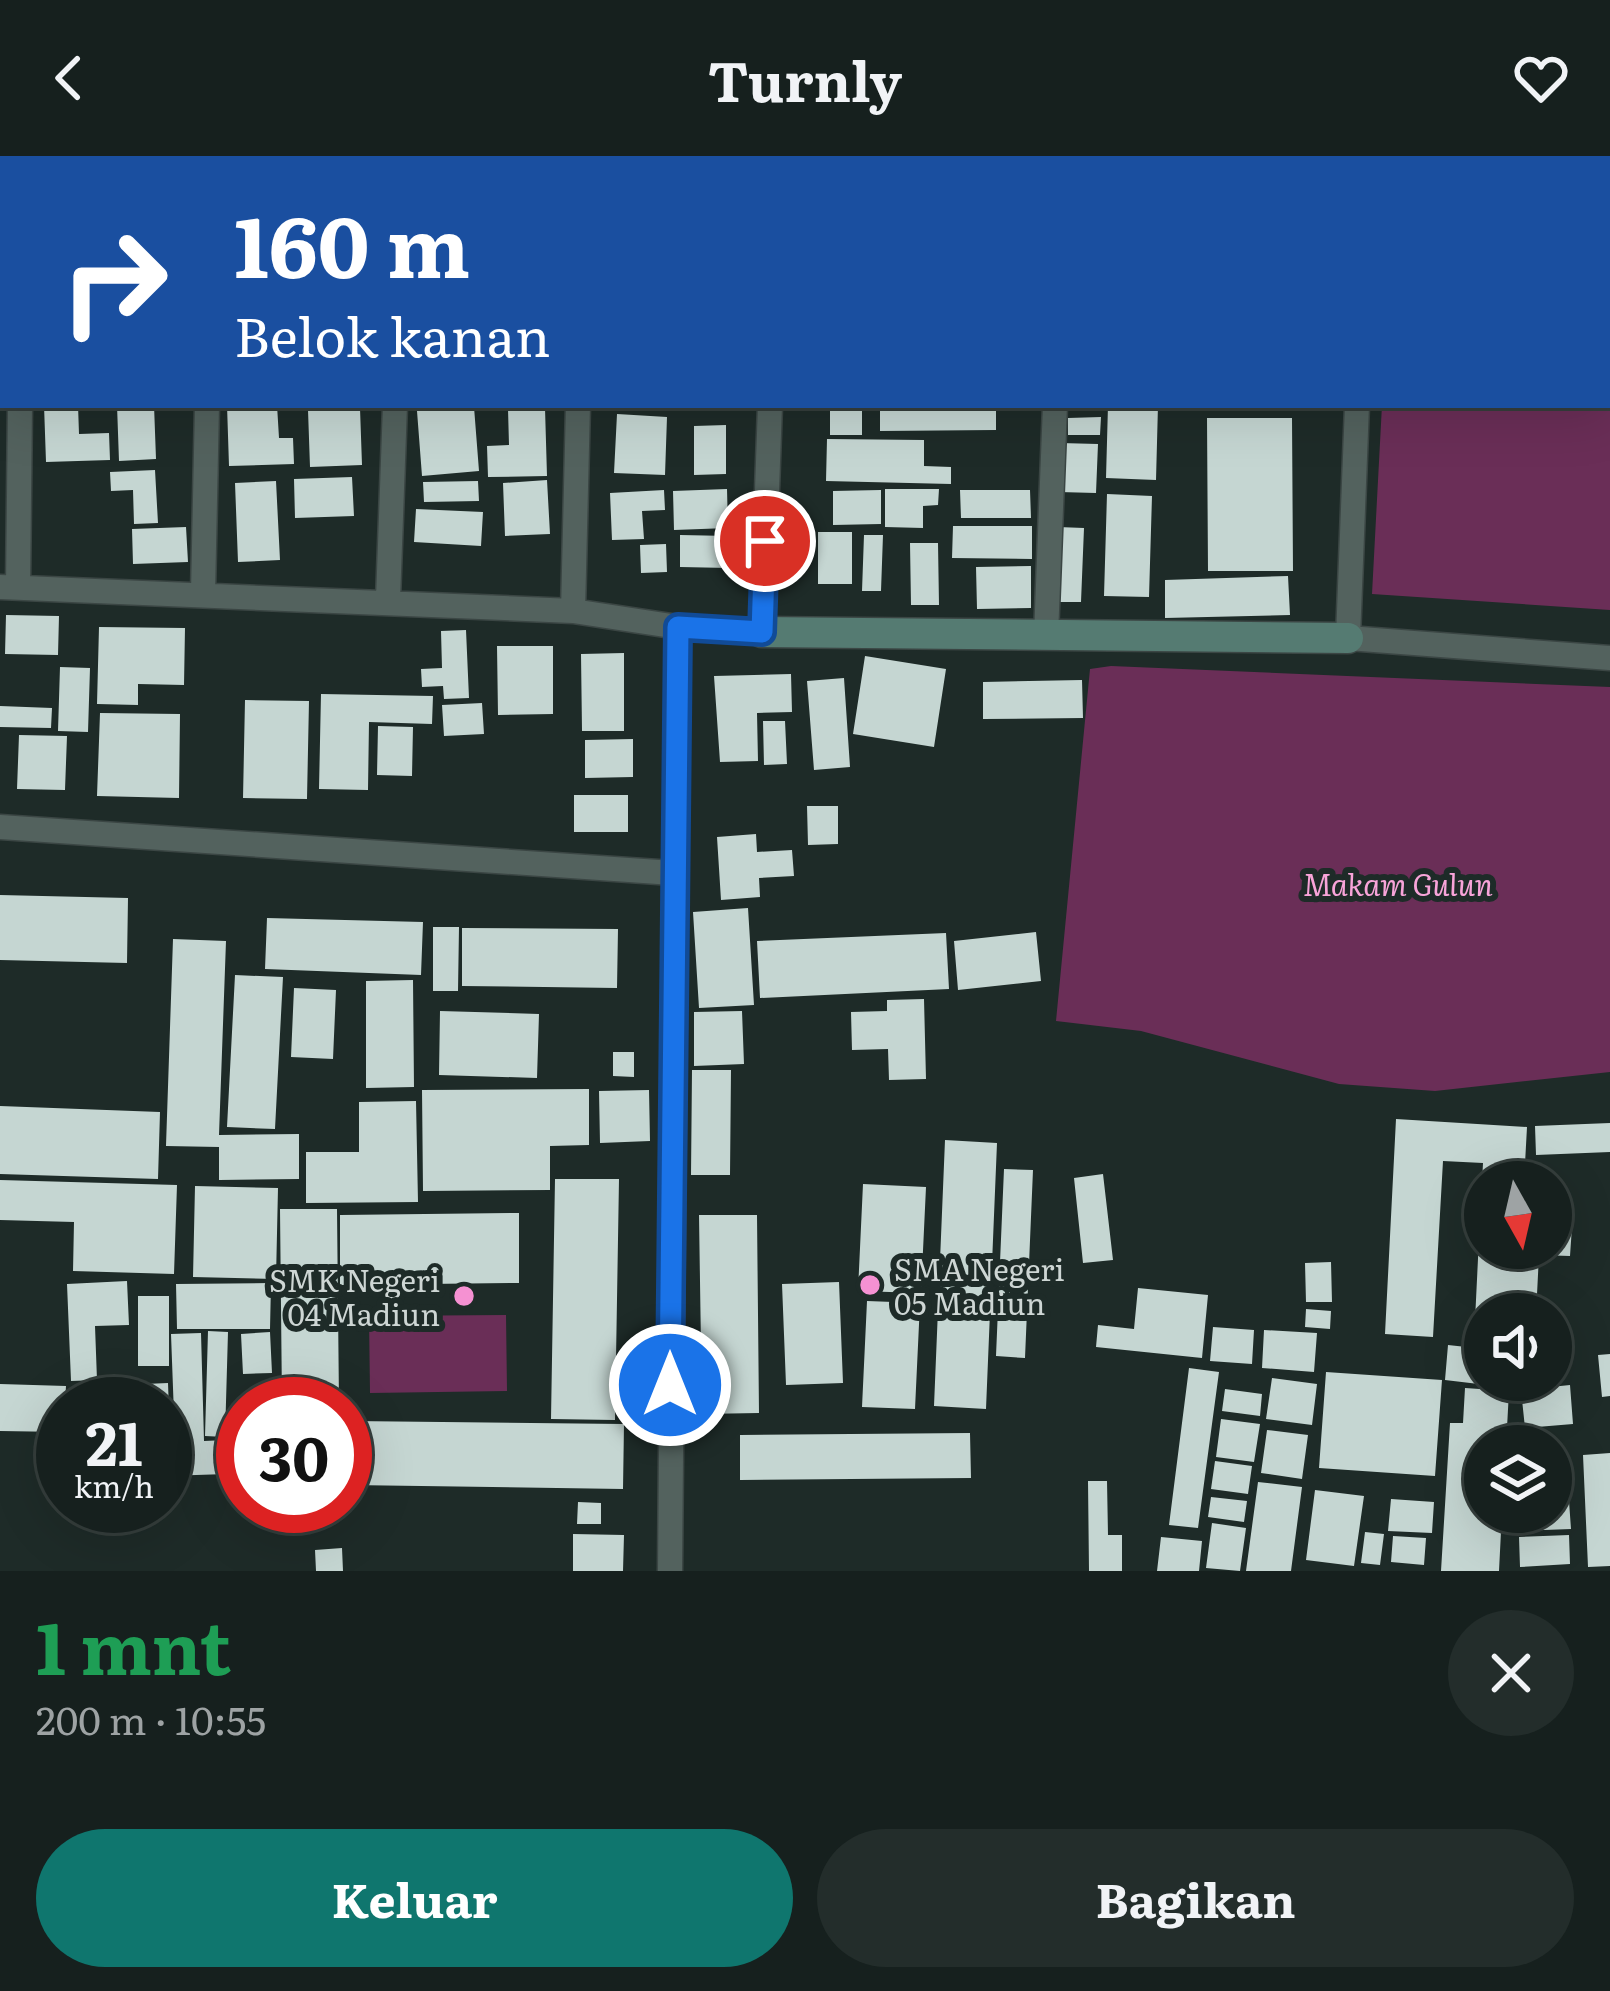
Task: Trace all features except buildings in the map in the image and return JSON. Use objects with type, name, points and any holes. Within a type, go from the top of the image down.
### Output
[{"type":"street","points":[[20,408],[9,587],[573,610],[678,627],[762,632],[1348,638],[1610,658]]},
{"type":"street","points":[[203,593],[207,408]]},
{"type":"street","points":[[388,600],[395,408]]},
{"type":"street","points":[[573,610],[578,408]]},
{"type":"street","points":[[762,632],[770,408]]},
{"type":"street","points":[[1046,635],[1055,408]]},
{"type":"street","points":[[1348,638],[1358,408]]},
{"type":"street","points":[[670,1571],[678,627]]},
{"type":"street","points":[[0,827],[673,873]]},
{"type":"green space","points":[[1382,408],[1610,408],[1610,610],[1372,594]]},
{"type":"green space","name":"Makam Gulun","points":[[1111,666],[1610,687],[1610,1072],[1435,1091],[1339,1084],[1141,1031],[1056,1021],[1090,669]]},
{"type":"green space","points":[[506,1315],[507,1391],[372,1393],[369,1316]]},
{"type":"place","name":"SMA Negeri 05 Madiun","points":[[870,1285]]},
{"type":"place","name":"SMK Negeri 04 Madiun","points":[[464,1296]]},
{"type":"route","points":[[670,1385],[678,627],[762,632],[765,541]]}]
